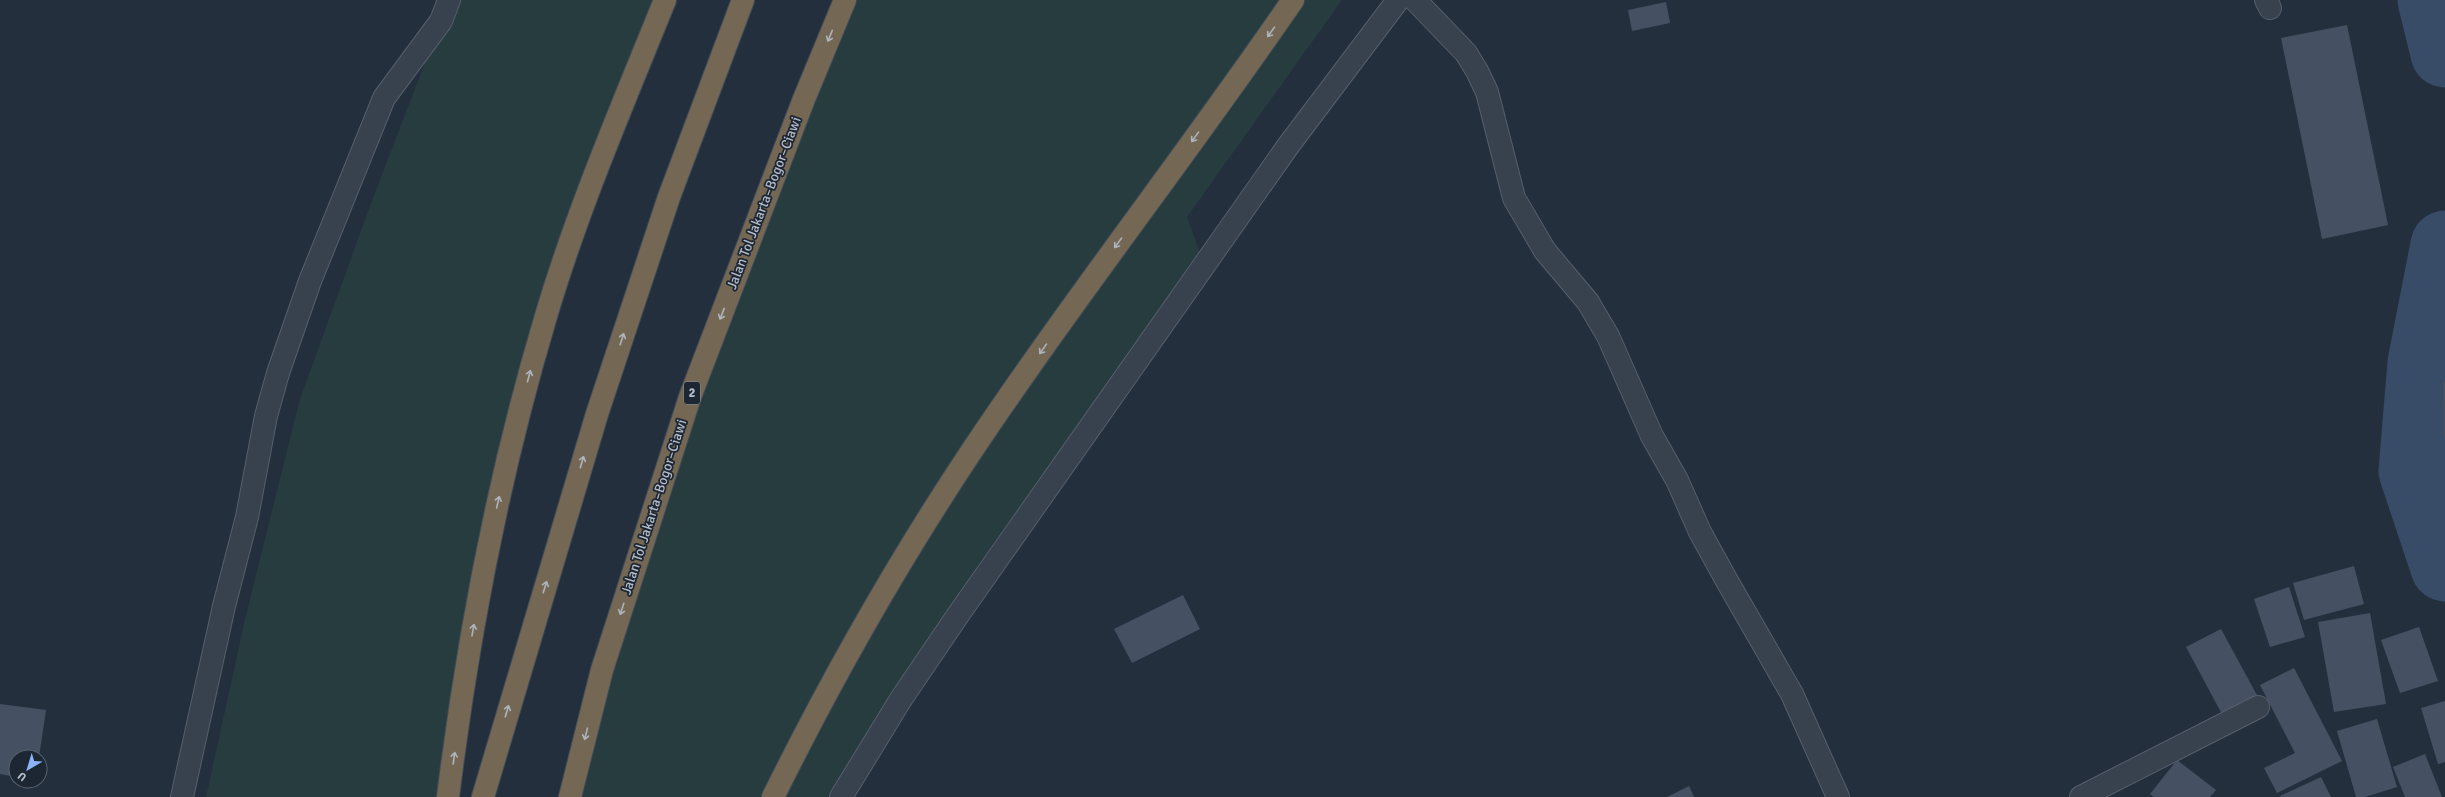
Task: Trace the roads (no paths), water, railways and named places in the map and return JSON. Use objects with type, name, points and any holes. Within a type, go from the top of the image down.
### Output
[{"type":"highway","points":[[448,797],[466,671],[489,540],[515,429],[546,314],[588,193],[665,0]]},
{"type":"highway","points":[[483,797],[597,414],[669,197],[743,0]]},
{"type":"highway","name":"Jalan Tol Jakarta–Bogor–Ciawi","points":[[570,797],[602,670],[690,397],[801,106],[845,0]]},
{"type":"highway","points":[[773,797],[856,638],[970,453],[1096,273],[1293,0]]},
{"type":"street","points":[[182,797],[224,606],[247,517],[266,416],[278,373],[310,281],[384,98],[441,20],[449,0]]},
{"type":"street","points":[[841,797],[901,699],[958,615],[1288,146],[1398,0]]},
{"type":"street","points":[[1415,0],[1466,53],[1477,71],[1487,92],[1514,198],[1546,251],[1588,302],[1608,336],[1652,436],[1677,480],[1700,532],[1726,581],[1792,694],[1814,739],[1838,797]]},
{"type":"street","points":[[2081,797],[2258,707]]},
{"type":"waterway","points":[[2432,0],[2445,53]]},
{"type":"waterway","points":[[2445,245],[2422,363],[2413,471],[2445,567]]}]
